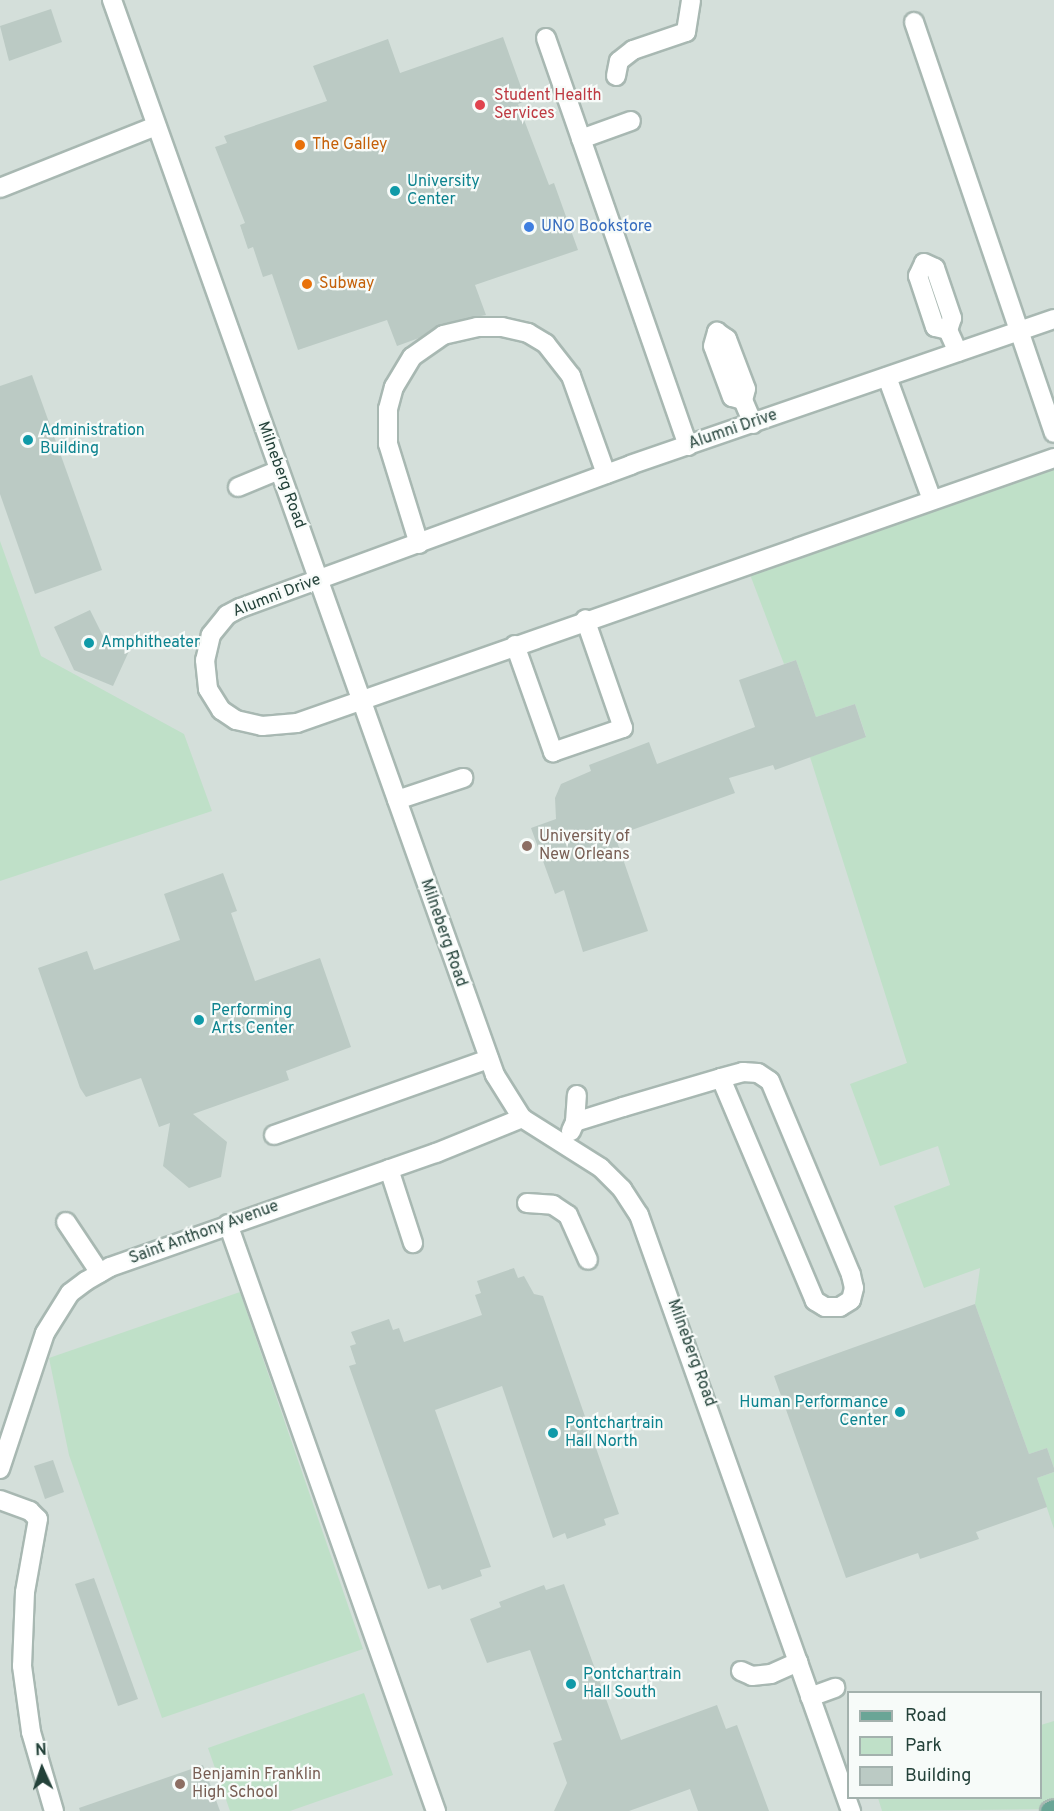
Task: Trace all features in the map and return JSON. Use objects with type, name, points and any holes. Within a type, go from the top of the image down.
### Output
[{"type":"street","name":"Milneberg Road","points":[[112,0],[489,1059],[522,1118],[613,1178],[639,1215],[810,1697],[841,1761],[847,1791]]},
{"type":"street","points":[[616,76],[619,61],[633,50],[686,32],[691,0]]},
{"type":"street","points":[[914,22],[1054,433]]},
{"type":"street","points":[[546,38],[688,446]]},
{"type":"street","points":[[581,140],[631,121]]},
{"type":"street","points":[[0,188],[156,126]]},
{"type":"street","name":"Alumni Drive","points":[[1054,319],[606,474],[227,615],[207,647],[208,689],[213,702],[228,715],[262,726],[297,723],[585,619],[1054,459]]},
{"type":"street","points":[[419,544],[388,444],[388,409],[394,387],[412,357],[443,335],[477,327],[502,327],[528,333],[546,344],[571,376],[606,474]]},
{"type":"street","points":[[948,330],[958,352]]},
{"type":"street","points":[[887,377],[932,500]]},
{"type":"street","points":[[743,400],[753,423]]},
{"type":"street","points":[[237,487],[279,470]]},
{"type":"street","points":[[515,645],[553,752],[623,728],[585,619]]},
{"type":"street","points":[[397,800],[463,778]]},
{"type":"street","points":[[274,1135],[489,1059]]},
{"type":"street","points":[[575,1122],[721,1078],[758,1073],[770,1081],[851,1275],[854,1288],[851,1300],[840,1306],[825,1307],[815,1300],[721,1078]]},
{"type":"street","points":[[562,1145],[575,1122],[577,1095]]},
{"type":"street","name":"Saint Anthony Avenue","points":[[0,1469],[45,1332],[70,1293],[100,1273],[228,1224],[267,1218],[522,1118]]},
{"type":"street","points":[[389,1169],[413,1243]]},
{"type":"street","points":[[527,1203],[553,1205],[568,1215],[588,1260]]},
{"type":"street","points":[[66,1222],[100,1273]]},
{"type":"street","points":[[228,1224],[436,1811]]},
{"type":"street","points":[[0,1500],[30,1511],[38,1519],[26,1592],[22,1666],[32,1732],[54,1811]]},
{"type":"street","points":[[741,1671],[752,1676],[771,1674],[798,1662]]},
{"type":"street","points":[[810,1697],[835,1688]]},
{"type":"shaded area","name":"University of New Orleans","points":[[0,0],[1054,0],[1054,1811],[0,1811]]},
{"type":"green space","points":[[1054,458],[1054,1468],[1047,1448],[1029,1454],[975,1304],[980,1268],[924,1288],[894,1206],[950,1185],[938,1146],[880,1166],[850,1084],[907,1063],[810,757],[866,736],[855,704],[816,717],[796,660],[784,664],[746,564]]},
{"type":"green space","points":[[0,541],[41,656],[184,734],[212,811],[0,881]]},
{"type":"green space","points":[[240,1292],[363,1649],[162,1718],[69,1455],[49,1358]]},
{"type":"green space","points":[[1054,1472],[1054,1529],[1037,1478]]},
{"type":"green space","points":[[364,1693],[393,1775],[290,1811],[230,1811],[208,1748]]},
{"type":"green space","points":[[1054,1721],[1054,1809],[882,1811],[878,1799],[1042,1799],[1042,1725]]},
{"type":"building","points":[[51,9],[62,42],[9,61],[0,26]]},
{"type":"building","name":"University Center","points":[[503,37],[526,101],[518,104],[549,185],[554,183],[578,250],[475,285],[486,315],[440,324],[419,338],[397,346],[387,320],[298,350],[272,274],[263,277],[253,247],[248,249],[240,225],[245,223],[215,147],[227,143],[224,136],[327,101],[313,66],[388,39],[400,73]]},
{"type":"building","name":"Administration Building","points":[[32,375],[102,570],[35,594],[0,494],[0,386]]},
{"type":"building","name":"Amphitheater","points":[[90,610],[103,636],[130,649],[113,686],[74,670],[54,627]]},
{"type":"building","points":[[796,660],[816,717],[855,704],[866,737],[775,770],[773,765],[729,778],[735,793],[615,836],[648,931],[583,952],[564,890],[555,894],[531,828],[556,819],[555,798],[561,784],[591,771],[589,765],[649,742],[657,764],[755,727],[739,680]]},
{"type":"building","name":"Performing Arts Center","points":[[223,873],[237,911],[231,913],[255,981],[320,958],[351,1047],[286,1071],[289,1080],[193,1114],[227,1142],[221,1177],[189,1188],[163,1166],[170,1123],[159,1127],[141,1078],[86,1097],[80,1088],[38,968],[87,951],[94,970],[180,940],[164,894]]},
{"type":"building","name":"Pontchartrain Hall North","points":[[514,1268],[518,1278],[524,1276],[534,1294],[543,1296],[619,1514],[604,1519],[606,1525],[567,1539],[565,1533],[553,1538],[502,1386],[435,1410],[491,1567],[480,1570],[482,1576],[442,1590],[440,1585],[428,1589],[349,1366],[356,1364],[350,1346],[356,1344],[351,1332],[389,1319],[393,1330],[399,1328],[404,1342],[482,1315],[475,1295],[481,1293],[477,1281]]},
{"type":"building","name":"Human Performance Center","points":[[975,1304],[1029,1454],[1047,1448],[1054,1472],[1037,1478],[1047,1507],[976,1532],[979,1539],[920,1559],[918,1553],[846,1578],[774,1376]]},
{"type":"building","points":[[53,1460],[64,1492],[45,1499],[34,1466]]},
{"type":"building","points":[[94,1578],[138,1699],[118,1706],[75,1584]]},
{"type":"building","name":"Pontchartrain Hall South","points":[[564,1584],[621,1740],[717,1705],[726,1729],[737,1725],[769,1811],[698,1811],[690,1789],[629,1811],[554,1811],[567,1783],[553,1743],[562,1740],[530,1650],[487,1663],[470,1619],[501,1607],[499,1602],[544,1585],[546,1590]]},
{"type":"building","name":"Benjamin Franklin High School","points":[[203,1765],[220,1811],[80,1811],[79,1808]]},
{"type":"place","name":"Student Health Services","points":[[480,105]]},
{"type":"place","name":"The Galley","points":[[300,145]]},
{"type":"place","name":"University Center","points":[[395,191]]},
{"type":"place","name":"UNO Bookstore","points":[[529,227]]},
{"type":"place","name":"Subway","points":[[307,284]]},
{"type":"place","name":"Administration Building","points":[[28,440]]},
{"type":"place","name":"Amphitheater","points":[[89,643]]},
{"type":"place","name":"University of New Orleans","points":[[527,846]]},
{"type":"place","name":"Performing Arts Center","points":[[199,1020]]},
{"type":"place","name":"Human Performance Center","points":[[900,1412]]},
{"type":"place","name":"Pontchartrain Hall North","points":[[553,1433]]},
{"type":"place","name":"Pontchartrain Hall South","points":[[571,1684]]},
{"type":"place","name":"Benjamin Franklin High School","points":[[180,1784]]}]
